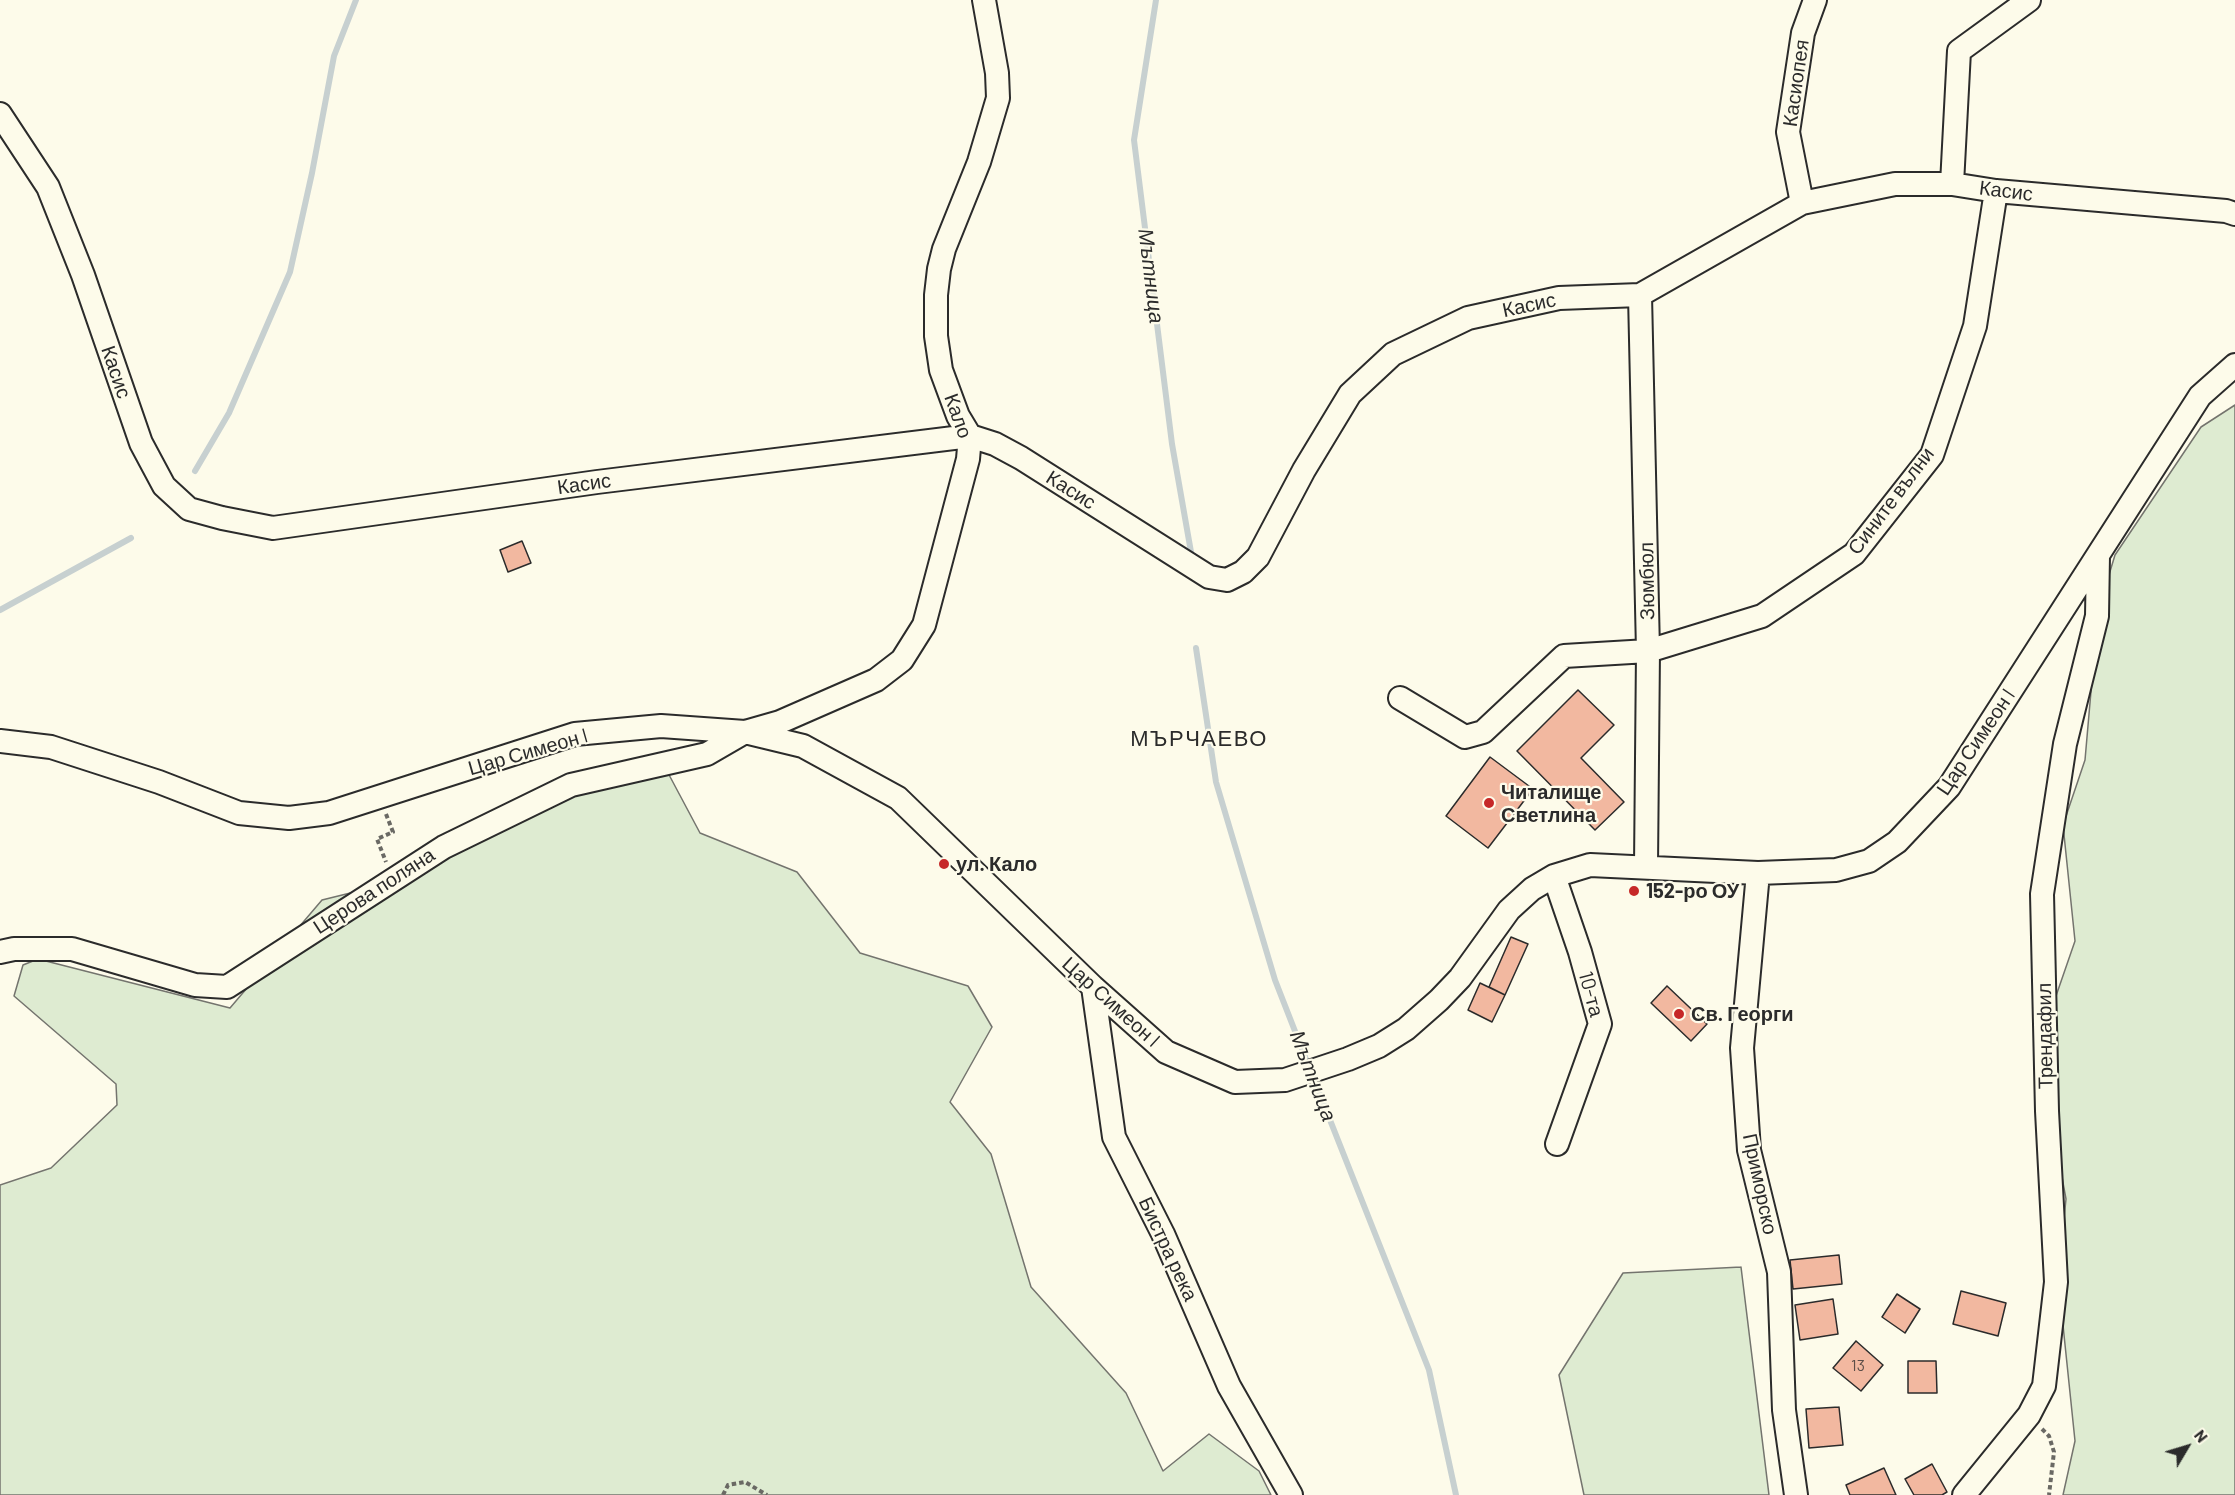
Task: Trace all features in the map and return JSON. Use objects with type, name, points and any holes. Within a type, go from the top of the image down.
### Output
[{"type":"street","name":"Кало","points":[[745,732],[780,722],[876,680],[902,660],[924,625],[968,459],[970,436],[958,416],[941,370],[936,316],[939,269],[944,249],[979,162],[998,98],[998,73],[984,0]]},
{"type":"street","name":"Касиопея","points":[[1802,203],[1788,132],[1803,33],[1815,0]]},
{"type":"street","points":[[1952,183],[1959,51],[2029,0]]},
{"type":"street","name":"Касис","points":[[0,114],[48,187],[83,275],[141,443],[164,486],[189,509],[273,528],[597,482],[970,436],[1004,448],[1209,577],[1227,580],[1243,572],[1258,557],[1304,470],[1350,394],[1393,354],[1468,318],[1559,298],[1640,295],[1802,203],[1895,184],[1952,183],[1996,191],[2226,211],[2235,214]]},
{"type":"street","name":"Сините вълни","points":[[1400,698],[1465,737],[1483,732],[1564,656],[1648,651],[1762,616],[1854,554],[1932,455],[1975,326],[1996,191]]},
{"type":"street","name":"Зюмбюл","points":[[1640,295],[1648,651],[1646,866]]},
{"type":"street","name":"Цар Симеон I","points":[[0,741],[51,747],[159,782],[239,813],[289,818],[329,813],[575,734],[661,726],[745,732],[803,746],[898,798],[1093,987],[1166,1052],[1235,1082],[1285,1080],[1379,1046],[1406,1029],[1460,978],[1509,910],[1532,889],[1554,876],[1590,865],[1758,873],[1836,870],[1869,861],[1897,842],[1949,787],[2200,396],[2235,365]]},
{"type":"street","name":"Трендафил","points":[[1964,1495],[2029,1415],[2044,1386],[2056,1282],[2047,1111],[2042,894],[2065,744],[2097,616],[2098,555]]},
{"type":"street","name":"Церова поляна","points":[[0,952],[14,949],[72,949],[195,985],[226,987],[444,847],[571,785],[707,754],[745,732]]},
{"type":"street","name":"Приморско","points":[[1758,873],[1742,1048],[1749,1150],[1779,1272],[1784,1410],[1796,1495]]},
{"type":"street","name":"10-та","points":[[1554,876],[1580,952],[1600,1024],[1557,1144]]},
{"type":"street","name":"Бистра река","points":[[1093,987],[1114,1137],[1163,1234],[1229,1386],[1292,1495]]},
{"type":"path","points":[[378,797],[393,832],[377,838],[393,878]]},
{"type":"path","points":[[2029,1415],[2049,1436],[2054,1452],[2049,1495]]},
{"type":"path","points":[[723,1495],[728,1485],[745,1482],[767,1495]]},
{"type":"green space","points":[[2235,405],[2235,1495],[2063,1495],[2075,1441],[2058,1277],[2066,1199],[2038,1048],[2075,941],[2063,825],[2085,760],[2098,611],[2115,555],[2201,427]]},
{"type":"green space","points":[[659,756],[700,833],[797,872],[860,953],[968,986],[992,1027],[950,1102],[991,1154],[1031,1287],[1126,1393],[1163,1471],[1209,1434],[1259,1471],[1271,1495],[0,1495],[0,1185],[51,1168],[117,1105],[116,1084],[14,996],[23,965],[38,959],[230,1008],[322,900],[419,876],[502,820]]},
{"type":"green space","points":[[1741,1267],[1769,1495],[1584,1495],[1559,1375],[1623,1273]]},
{"type":"building","points":[[522,541],[531,563],[508,572],[500,550]]},
{"type":"building","points":[[1578,690],[1614,725],[1581,758],[1624,802],[1595,830],[1517,751]]},
{"type":"building","name":"Читалище Светлина","points":[[1490,757],[1533,789],[1488,848],[1446,816]]},
{"type":"building","points":[[1511,937],[1528,944],[1505,995],[1489,987]]},
{"type":"building","points":[[1480,983],[1505,995],[1492,1022],[1468,1010]]},
{"type":"building","name":"Св. Георги","points":[[1667,986],[1707,1024],[1691,1041],[1651,1003]]},
{"type":"building","points":[[1839,1255],[1842,1284],[1793,1289],[1790,1260]]},
{"type":"building","points":[[1961,1291],[2006,1303],[1998,1336],[1953,1324]]},
{"type":"building","points":[[1897,1294],[1920,1309],[1905,1333],[1882,1317]]},
{"type":"building","points":[[1833,1299],[1838,1334],[1800,1340],[1795,1305]]},
{"type":"building","points":[[1856,1341],[1883,1365],[1861,1391],[1833,1368]]},
{"type":"building","points":[[1908,1361],[1936,1361],[1937,1393],[1908,1393]]},
{"type":"building","points":[[1839,1407],[1843,1445],[1809,1448],[1806,1409]]},
{"type":"building","points":[[1932,1464],[1947,1492],[1942,1495],[1914,1495],[1905,1479]]},
{"type":"building","points":[[1884,1468],[1896,1495],[1850,1495],[1846,1485]]},
{"type":"waterway","points":[[195,471],[229,413],[290,272],[334,56],[356,0]]},
{"type":"waterway","name":"Мътница","points":[[1156,0],[1134,140],[1172,444],[1191,552]]},
{"type":"waterway","points":[[0,610],[131,538]]},
{"type":"waterway","name":"Мътница","points":[[1196,648],[1216,782],[1275,980],[1309,1067]]},
{"type":"waterway","name":"Мътница","points":[[1313,1077],[1429,1370],[1456,1495]]},
{"type":"place","name":"Читалище Светлина","points":[[1489,803]]},
{"type":"place","name":"ул. Кало","points":[[944,864]]},
{"type":"place","name":"152-ро ОУ","points":[[1634,891]]},
{"type":"place","name":"Св. Георги","points":[[1679,1014]]},
{"type":"district","name":"МЪРЧАЕВО","points":[[1199,739]]}]
